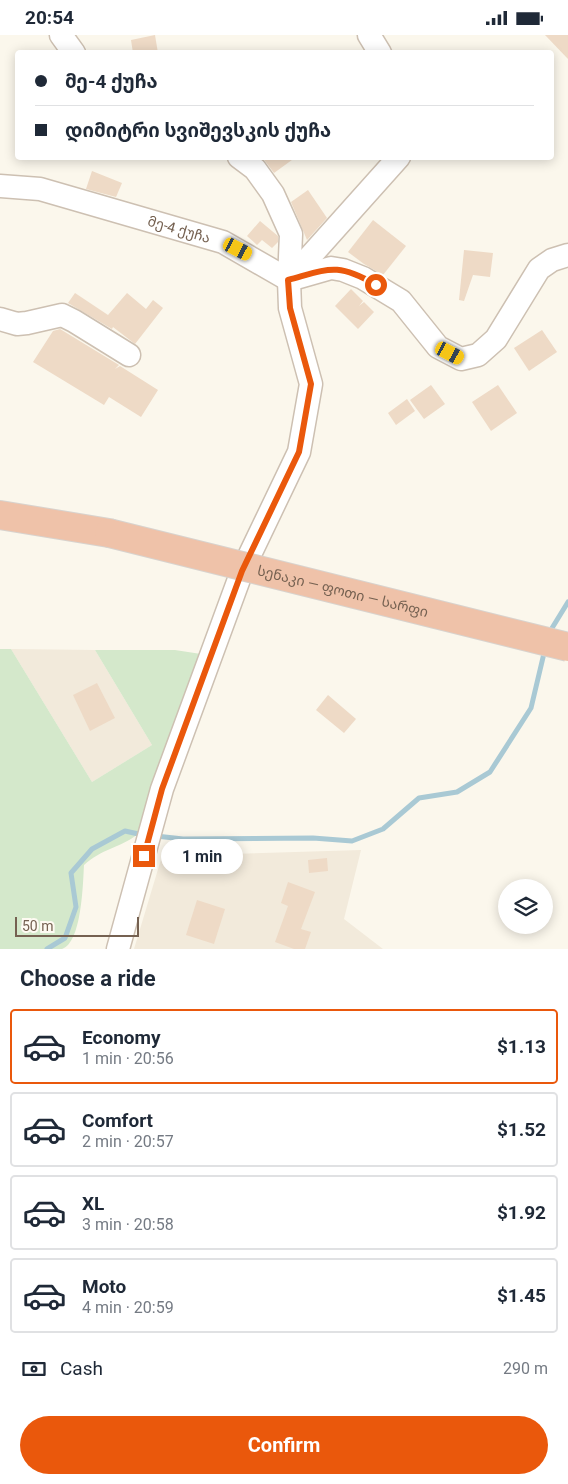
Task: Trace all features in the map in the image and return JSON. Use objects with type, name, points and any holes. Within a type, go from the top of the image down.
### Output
[{"type":"highway","name":"სენაკი — ფოთი — სარფი","points":[[0,515],[109,533],[568,647]]},
{"type":"street","points":[[61,35],[72,50]]},
{"type":"street","points":[[369,35],[378,50]]},
{"type":"street","points":[[118,949],[154,816],[242,571],[299,452],[311,384],[290,308],[288,280],[291,234],[273,194],[255,169],[243,160]]},
{"type":"street","points":[[288,280],[396,160]]},
{"type":"street","name":"მე-4 ქუჩა","points":[[0,186],[40,189],[223,242],[288,280]]},
{"type":"street","points":[[288,280],[331,268],[343,270],[363,278],[401,301],[438,347],[461,359],[478,355],[496,339],[539,269],[552,260],[568,255]]},
{"type":"street","points":[[0,319],[27,323],[62,315],[129,355]]},
{"type":"shaded area","points":[[11,649],[95,650],[152,745],[92,782]]},
{"type":"shaded area","points":[[361,850],[344,919],[383,949],[134,949],[162,856]]},
{"type":"green space","points":[[0,649],[11,649],[92,782],[152,745],[95,650],[175,650],[201,654],[138,834],[124,843],[97,855],[84,865],[82,898],[77,925],[74,936],[69,944],[62,949],[0,949]]},
{"type":"building","points":[[155,35],[158,50],[133,50],[131,40]]},
{"type":"building","points":[[545,35],[568,35],[568,59]]},
{"type":"building","points":[[264,160],[292,160],[274,173]]},
{"type":"building","points":[[92,171],[122,183],[116,197],[86,189]]},
{"type":"building","points":[[308,190],[327,218],[307,240],[291,202]]},
{"type":"building","points":[[373,220],[406,246],[383,275],[348,252]]},
{"type":"building","points":[[260,221],[278,236],[278,242],[272,248],[262,240],[257,245],[247,236]]},
{"type":"building","points":[[464,250],[493,253],[490,277],[473,275],[464,301],[459,300]]},
{"type":"building","points":[[351,289],[363,301],[359,306],[364,302],[374,312],[358,329],[335,306]]},
{"type":"building","points":[[75,293],[108,315],[127,293],[146,309],[153,300],[163,308],[135,344],[113,327],[112,329],[68,303]]},
{"type":"building","points":[[60,329],[119,365],[115,369],[120,366],[158,390],[141,417],[109,397],[104,405],[33,362],[53,331]]},
{"type":"building","points":[[542,330],[557,352],[529,371],[514,348]]},
{"type":"building","points":[[431,385],[445,404],[424,419],[410,400]]},
{"type":"building","points":[[498,385],[517,413],[491,431],[472,402]]},
{"type":"building","points":[[407,399],[415,411],[396,425],[388,413]]},
{"type":"building","points":[[97,683],[115,718],[90,731],[73,695]]},
{"type":"building","points":[[328,695],[356,719],[344,733],[316,710]]},
{"type":"building","points":[[327,858],[328,871],[309,873],[308,860]]},
{"type":"building","points":[[288,882],[315,892],[301,929],[311,932],[305,949],[294,949],[275,942],[288,906],[281,903]]},
{"type":"building","points":[[197,900],[225,909],[214,944],[186,935]]},
{"type":"waterway","points":[[549,633],[568,602]]},
{"type":"waterway","points":[[156,836],[183,839],[313,838],[352,841],[383,829],[419,798],[457,792],[490,772],[531,708],[545,649]]},
{"type":"waterway","points":[[47,949],[65,938],[76,907],[71,873],[92,849],[125,831],[143,835]]},
{"type":"route","points":[[144,856],[162,789],[242,571],[299,452],[311,384],[290,308],[288,280],[331,268],[343,270],[376,285]]}]
